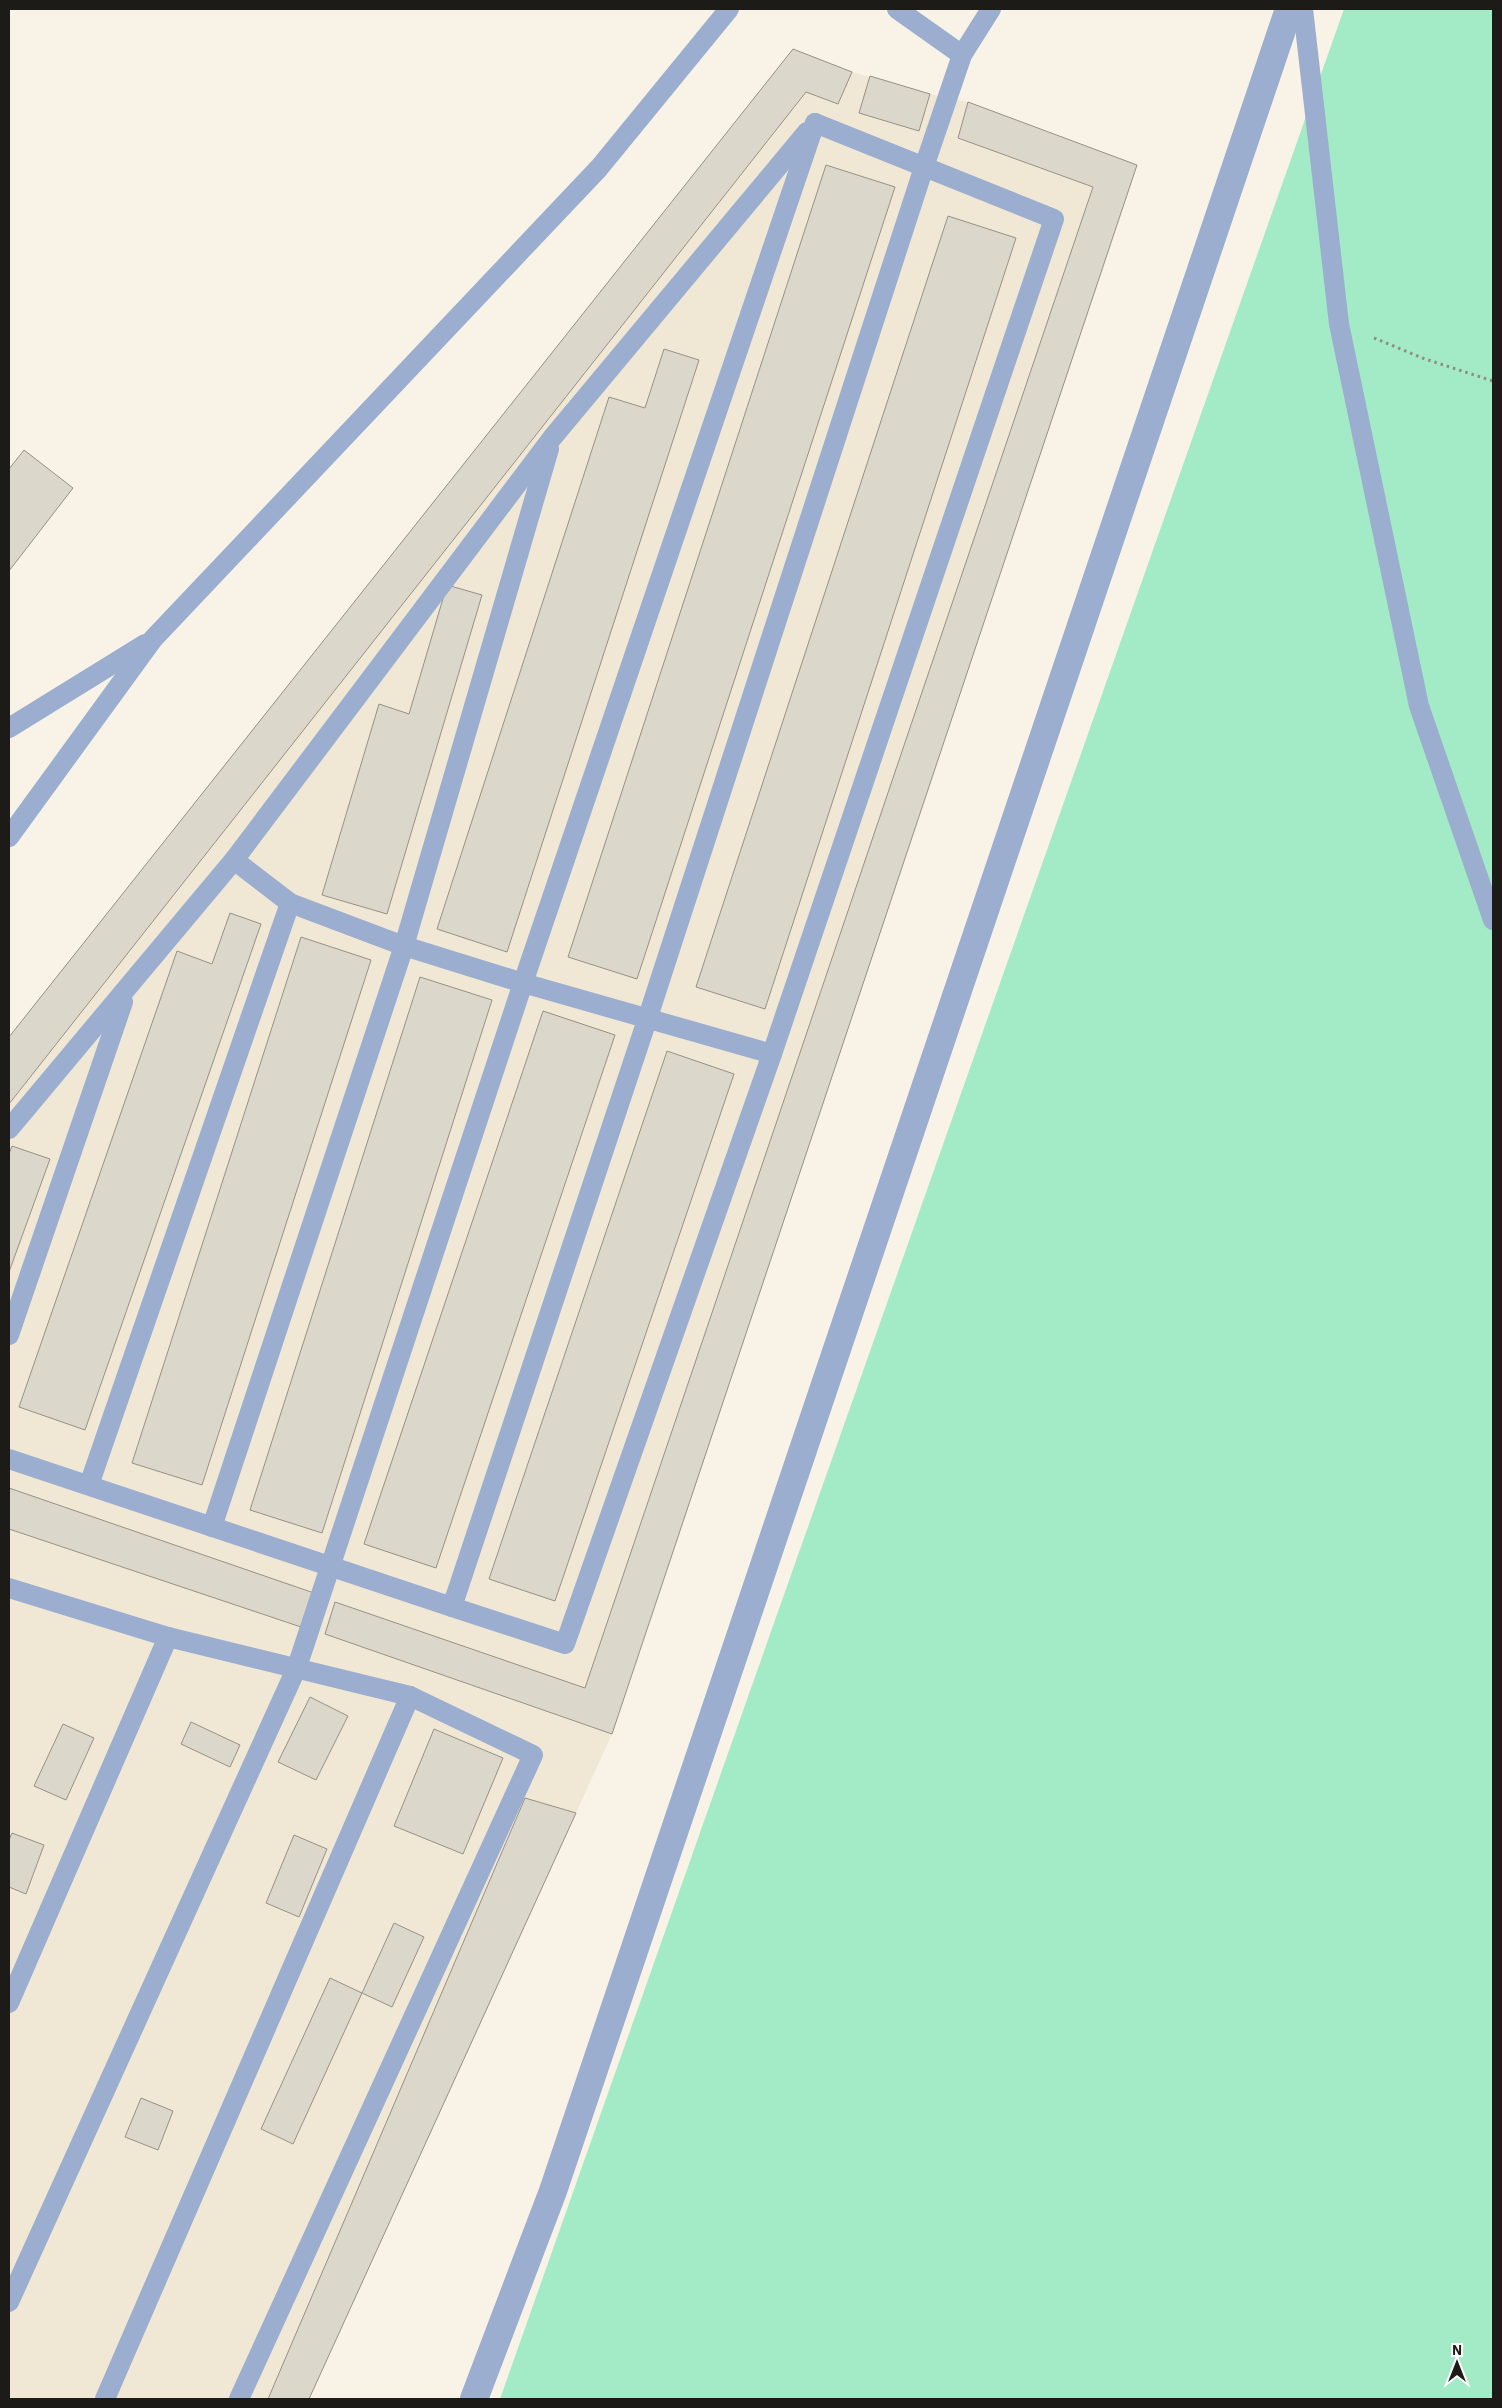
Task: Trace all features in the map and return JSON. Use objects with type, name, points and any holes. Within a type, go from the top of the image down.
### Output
[{"type":"street","points":[[474,2399],[554,2191],[1289,9]]},
{"type":"lane","points":[[9,837],[153,639],[599,168],[729,9]]},
{"type":"lane","points":[[897,9],[962,55]]},
{"type":"lane","points":[[452,1607],[648,1017],[924,167],[962,55],[991,9]]},
{"type":"lane","points":[[1303,9],[1339,324],[1419,706],[1493,920]]},
{"type":"lane","points":[[9,1459],[565,1644],[772,1054],[1054,219],[814,123]]},
{"type":"lane","points":[[9,1129],[234,860],[552,438],[814,123]]},
{"type":"lane","points":[[9,2302],[298,1668],[523,983],[814,123]]},
{"type":"lane","points":[[212,1527],[404,946],[552,438]]},
{"type":"lane","points":[[9,728],[153,639]]},
{"type":"lane","points":[[234,860],[290,903],[404,946],[523,983],[648,1017],[772,1054]]},
{"type":"lane","points":[[88,1485],[290,903]]},
{"type":"lane","points":[[9,1334],[127,990]]},
{"type":"lane","points":[[9,1588],[168,1638],[410,1696],[533,1755],[239,2399]]},
{"type":"lane","points":[[9,2003],[168,1638]]},
{"type":"lane","points":[[105,2399],[410,1696]]},
{"type":"path","points":[[1339,324],[1425,359],[1493,382]]},
{"type":"shaded area","points":[[793,49],[852,72],[930,94],[968,102],[1137,165],[612,1734],[309,2399],[9,2399],[9,1037]]},
{"type":"green space","points":[[1344,9],[1493,9],[1493,2399],[500,2399]]},
{"type":"building","points":[[793,49],[852,72],[838,104],[806,92],[9,1104],[9,1037]]},
{"type":"building","points":[[870,76],[930,94],[919,131],[859,113]]},
{"type":"building","points":[[968,102],[1137,165],[612,1734],[325,1634],[335,1602],[585,1688],[1093,187],[958,138]]},
{"type":"building","points":[[826,165],[895,187],[637,979],[568,957]]},
{"type":"building","points":[[948,216],[1016,238],[765,1009],[696,987]]},
{"type":"building","points":[[664,349],[699,360],[507,952],[437,929],[609,397],[645,408]]},
{"type":"building","points":[[24,450],[73,488],[9,571],[9,469]]},
{"type":"building","points":[[447,585],[482,595],[387,914],[322,895],[379,704],[409,714]]},
{"type":"building","points":[[230,913],[261,924],[85,1430],[19,1407],[177,951],[212,964]]},
{"type":"building","points":[[301,937],[371,960],[202,1485],[132,1463]]},
{"type":"building","points":[[420,977],[492,1000],[322,1533],[250,1510]]},
{"type":"building","points":[[543,1011],[615,1035],[436,1568],[364,1544]]},
{"type":"building","points":[[667,1051],[734,1074],[555,1601],[489,1579]]},
{"type":"building","points":[[12,1146],[50,1159],[9,1272],[9,1154]]},
{"type":"building","points":[[9,1488],[314,1593],[301,1627],[9,1529]]},
{"type":"building","points":[[310,1697],[348,1716],[316,1780],[278,1762]]},
{"type":"building","points":[[191,1722],[240,1745],[230,1767],[181,1744]]},
{"type":"building","points":[[63,1724],[94,1738],[66,1800],[34,1786]]},
{"type":"building","points":[[434,1729],[503,1758],[463,1854],[394,1826]]},
{"type":"building","points":[[525,1798],[576,1813],[309,2399],[268,2399]]},
{"type":"building","points":[[12,1833],[44,1845],[26,1894],[9,1887],[9,1840]]},
{"type":"building","points":[[294,1835],[327,1849],[299,1917],[266,1903]]},
{"type":"building","points":[[394,1923],[424,1937],[392,2007],[362,1993]]},
{"type":"building","points":[[330,1978],[362,1993],[293,2144],[261,2129]]},
{"type":"building","points":[[141,2098],[173,2111],[158,2150],[125,2137]]}]
